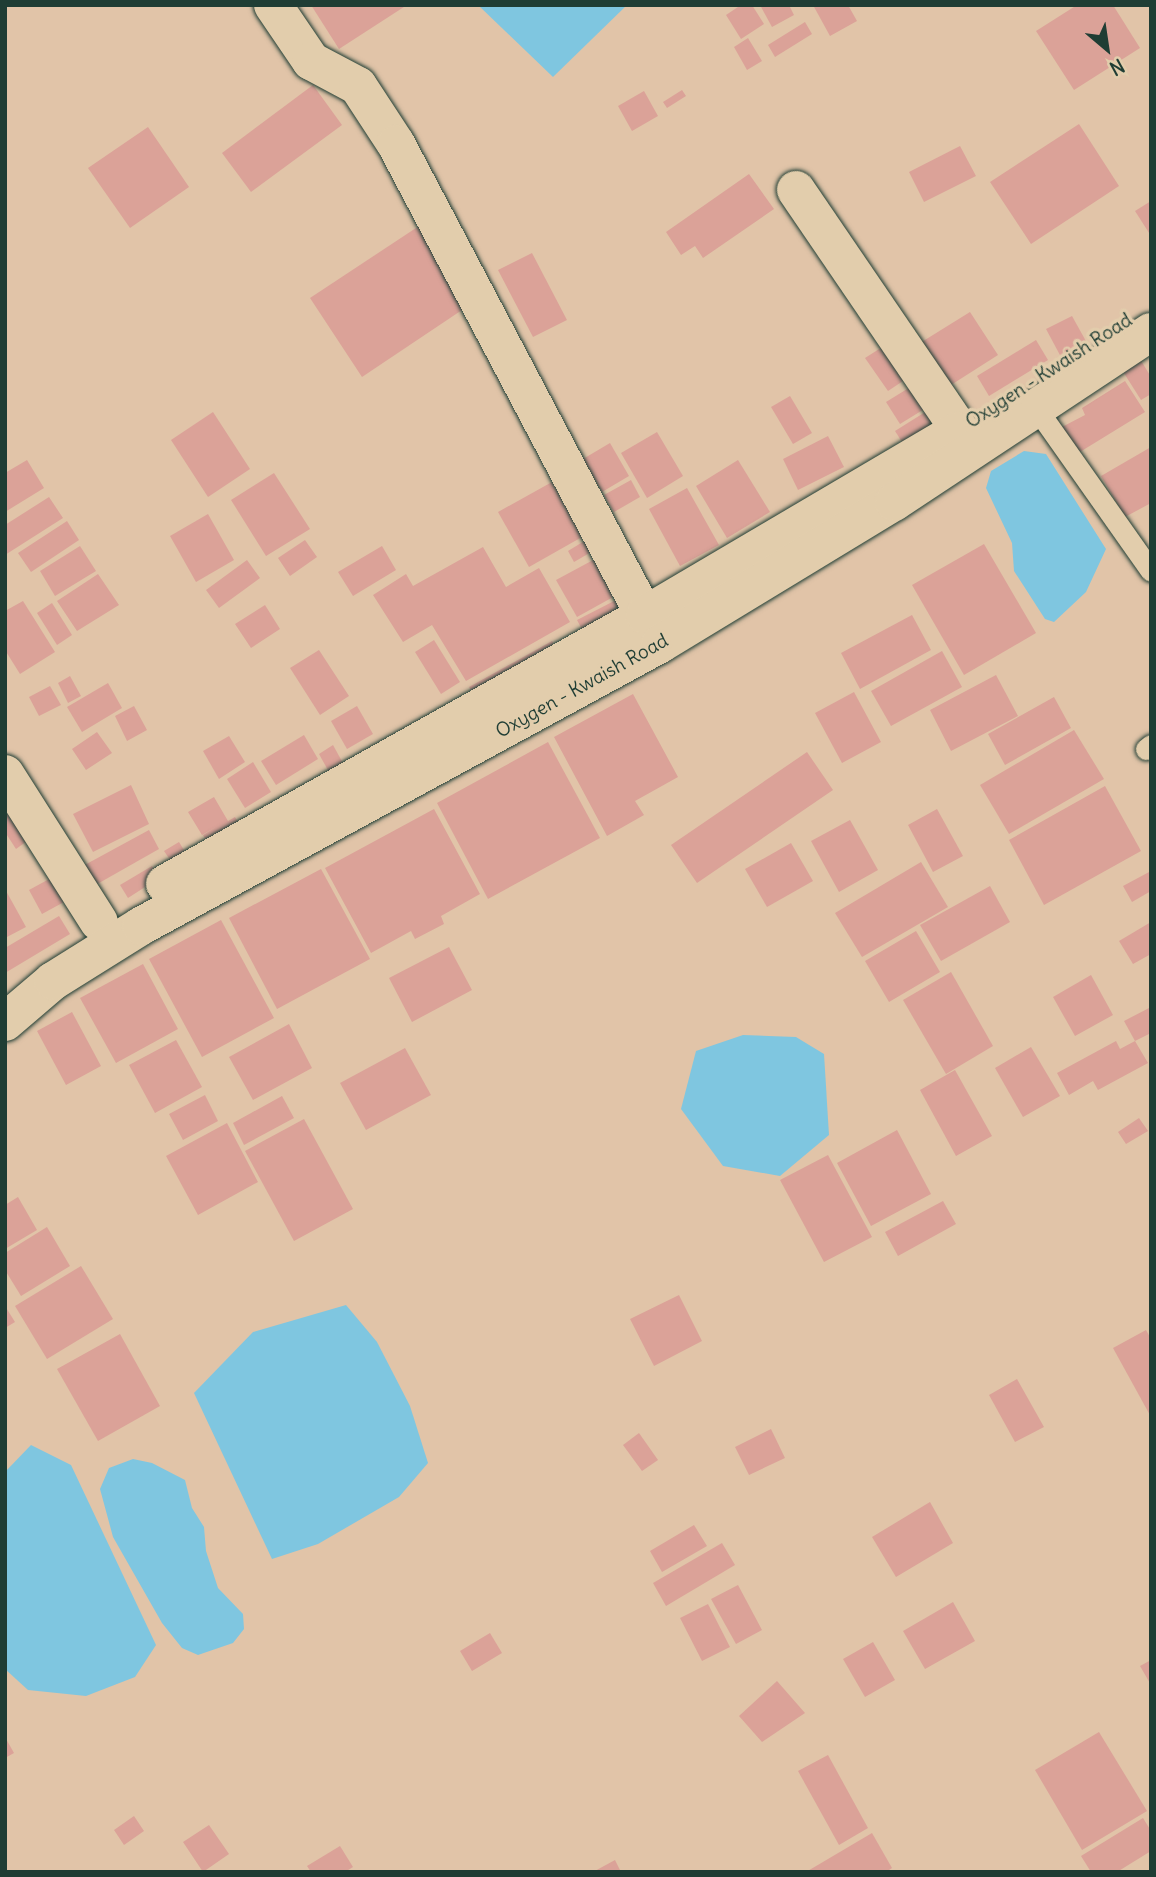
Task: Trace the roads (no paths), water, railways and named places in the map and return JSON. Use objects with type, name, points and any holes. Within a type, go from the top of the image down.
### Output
[{"type":"main road","points":[[273,5],[311,61],[358,86],[396,145],[652,630]]},
{"type":"main road","points":[[796,190],[960,429]]},
{"type":"main road","name":"Oxygen - Kwaish Road","points":[[5,1022],[53,981],[141,926],[652,630],[1151,304]]},
{"type":"main road","name":"Oxygen - Kwaish Road","points":[[5,989],[99,922],[894,502],[1151,332]]},
{"type":"main road","points":[[5,774],[99,922]]},
{"type":"lane","points":[[1036,408],[1151,571]]},
{"type":"water","points":[[478,5],[627,5],[553,77]]},
{"type":"water","points":[[1024,451],[1046,454],[1106,549],[1086,592],[1054,622],[1045,619],[1014,571],[1012,543],[986,488],[991,471]]},
{"type":"water","points":[[743,1035],[796,1037],[824,1054],[829,1135],[780,1176],[723,1166],[681,1109],[696,1051]]},
{"type":"water","points":[[346,1305],[377,1342],[410,1406],[428,1463],[399,1497],[318,1544],[272,1559],[194,1393],[253,1332]]},
{"type":"water","points":[[31,1445],[71,1465],[156,1645],[135,1677],[86,1696],[28,1690],[5,1669],[5,1472]]},
{"type":"water","points":[[133,1459],[152,1463],[185,1480],[192,1508],[204,1527],[206,1551],[218,1588],[243,1614],[244,1629],[233,1643],[198,1655],[182,1648],[162,1623],[113,1537],[100,1489],[109,1468]]}]
